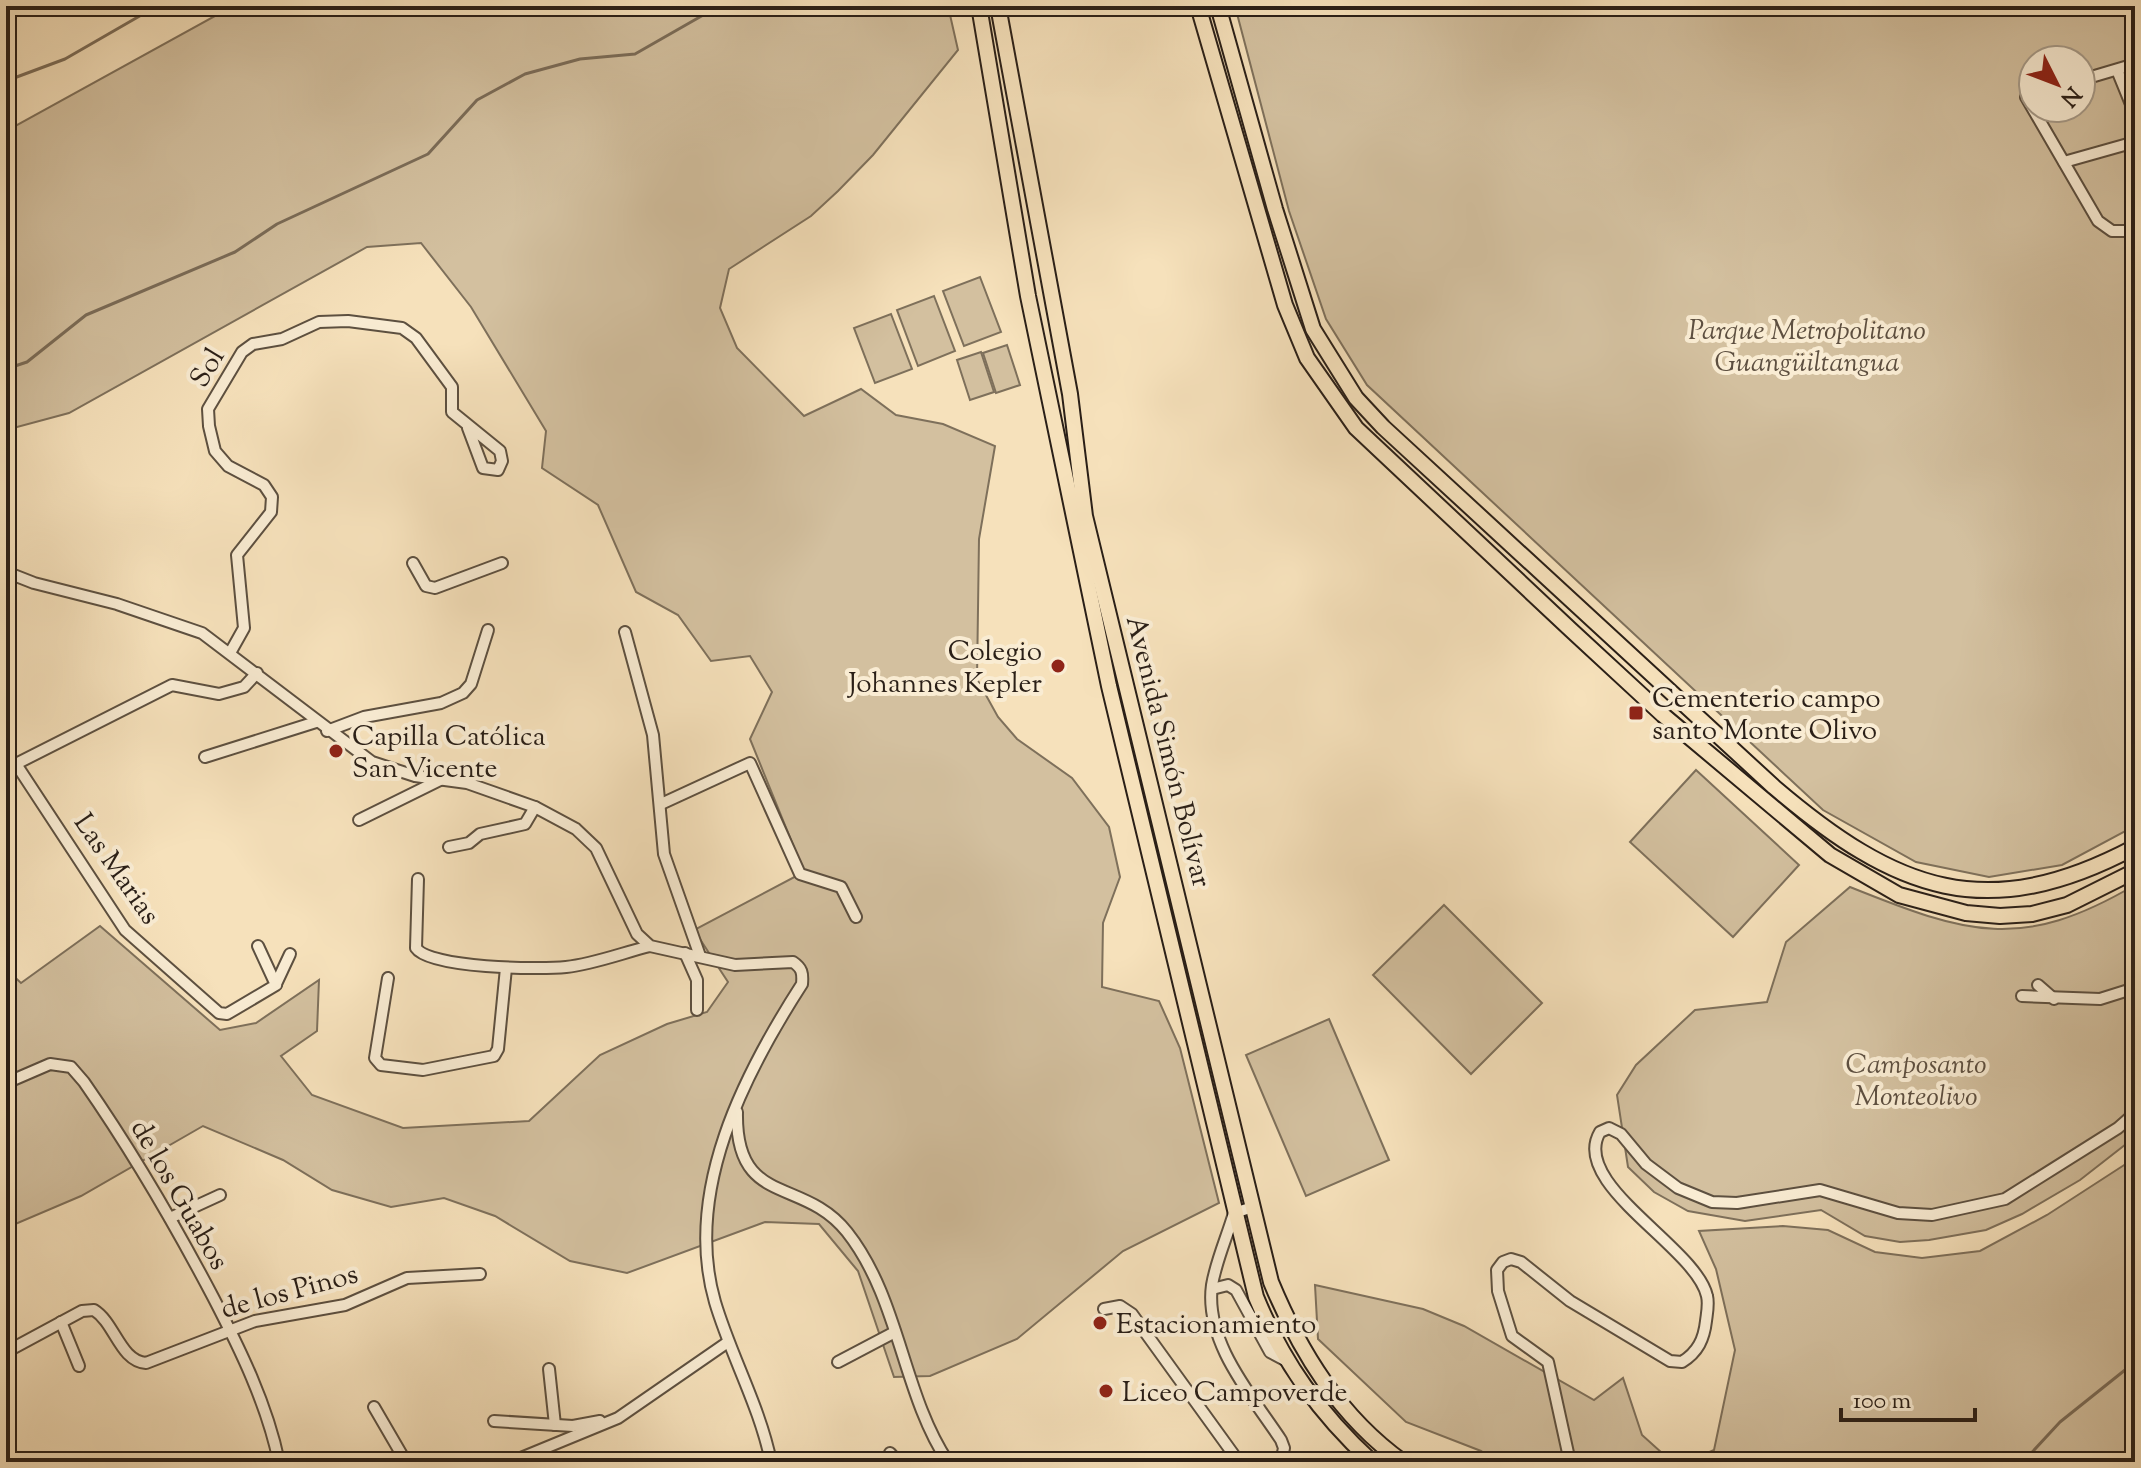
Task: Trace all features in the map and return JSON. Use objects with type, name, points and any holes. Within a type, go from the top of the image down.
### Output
[{"type":"highway","name":"Avenida Simón Bolívar","points":[[979,6],[1028,296],[1099,638],[1256,1297],[1285,1360],[1320,1410],[1372,1462]]},
{"type":"highway","points":[[1198,6],[1263,235],[1289,317],[1307,358],[1356,428],[1571,630],[1800,831],[1840,862],[1899,895],[1966,913],[2000,916],[2032,914],[2067,905],[2135,871]]},
{"type":"highway","points":[[1218,6],[1313,329],[1356,398],[1383,427],[1829,834],[1898,871],[1976,892],[2012,891],[2088,870],[2135,847]]},
{"type":"highway","name":"Avenida Simón Bolívar","points":[[999,9],[1063,348],[1085,516],[1271,1282],[1307,1359],[1346,1411],[1403,1462]]},
{"type":"highway","points":[[1571,630],[1586,612]]},
{"type":"street","points":[[2097,76],[2135,64]]},
{"type":"street","points":[[2117,70],[2135,114]]},
{"type":"street","points":[[2044,124],[2098,221],[2112,231],[2135,231]]},
{"type":"street","points":[[2064,162],[2135,142]]},
{"type":"street","name":"Sol","points":[[230,653],[244,628],[237,555],[271,512],[272,497],[264,485],[228,466],[215,451],[209,426],[208,409],[242,352],[253,344],[282,339],[319,322],[348,321],[402,328],[416,338],[452,387],[452,412],[468,428]]},
{"type":"street","points":[[413,563],[426,586],[435,588],[502,563]]},
{"type":"street","points":[[6,572],[181,624],[230,653],[327,731],[372,762],[442,780],[467,783],[535,807],[576,829],[596,848],[637,934],[650,946]]},
{"type":"street","points":[[327,731],[364,717],[441,703],[463,693],[471,684],[488,630]]},
{"type":"street","points":[[625,632],[653,735],[664,854],[700,956]]},
{"type":"street","points":[[11,767],[172,685],[219,694],[244,687],[257,673]]},
{"type":"street","points":[[205,757],[316,722]]},
{"type":"street","points":[[661,804],[750,763],[800,874],[841,887],[856,917]]},
{"type":"street","name":"Las Marias","points":[[11,767],[125,930],[219,1013],[227,1014],[276,984]]},
{"type":"street","points":[[359,820],[442,780]]},
{"type":"street","points":[[449,847],[469,843],[480,834],[525,824],[535,807]]},
{"type":"street","points":[[418,879],[416,948],[420,954],[506,968],[567,967],[650,946],[748,966],[793,962],[803,973],[802,984],[737,1102],[717,1172],[705,1252],[728,1342],[766,1439],[771,1462]]},
{"type":"street","points":[[258,946],[276,984]]},
{"type":"street","points":[[685,953],[697,980],[697,1010]]},
{"type":"street","points":[[276,984],[290,954]]},
{"type":"street","points":[[388,978],[375,1058],[381,1065],[423,1070],[494,1056],[498,1049],[506,968]]},
{"type":"street","points":[[2038,985],[2054,999]]},
{"type":"street","points":[[2022,996],[2100,999],[2135,988]]},
{"type":"street","name":"de los Guabos","points":[[6,1083],[50,1064],[71,1067],[114,1126],[170,1218],[230,1329],[262,1406],[279,1462]]},
{"type":"street","points":[[737,1102],[739,1139],[756,1178],[776,1190],[811,1201],[844,1229],[858,1247],[895,1332],[919,1409],[948,1462]]},
{"type":"street","points":[[1570,1462],[1548,1362],[1512,1336],[1498,1291],[1497,1270],[1503,1262],[1511,1259],[1521,1262],[1570,1301],[1670,1361],[1682,1362],[1692,1356],[1700,1345],[1707,1308],[1707,1296],[1696,1274],[1606,1178],[1595,1158],[1594,1141],[1600,1132],[1609,1128],[1621,1134],[1646,1164],[1678,1188],[1712,1202],[1737,1203],[1820,1190],[1898,1213],[1932,1215],[2005,1199],[2118,1128],[2135,1113]]},
{"type":"street","points":[[170,1218],[220,1195]]},
{"type":"street","points":[[1253,1207],[1234,1213],[1212,1289],[1212,1313],[1229,1359],[1281,1440],[1284,1448],[1281,1462]]},
{"type":"street","name":"de los Pinos","points":[[6,1352],[82,1311],[94,1310],[108,1322],[130,1356],[146,1363],[255,1321],[345,1305],[407,1278],[480,1274]]},
{"type":"street","points":[[1212,1289],[1228,1285],[1236,1290],[1270,1352],[1285,1360]]},
{"type":"street","points":[[1104,1309],[1120,1306],[1132,1314],[1239,1462]]},
{"type":"street","points":[[61,1322],[79,1366]]},
{"type":"street","points":[[838,1362],[895,1332]]},
{"type":"street","points":[[511,1462],[618,1418],[728,1342]]},
{"type":"street","points":[[549,1369],[555,1425]]},
{"type":"street","points":[[374,1407],[406,1462]]},
{"type":"street","points":[[494,1421],[573,1426],[618,1418]]},
{"type":"street","points":[[890,1453],[898,1462]]},
{"type":"green space","points":[[233,6],[948,6],[958,50],[873,155],[838,191],[811,216],[729,269],[720,308],[737,348],[804,416],[861,389],[896,415],[943,424],[995,446],[979,539],[977,679],[998,717],[1017,739],[1072,778],[1109,827],[1120,877],[1103,923],[1102,987],[1159,1001],[1180,1048],[1219,1203],[1123,1251],[1017,1339],[930,1376],[894,1377],[858,1271],[819,1224],[765,1222],[627,1273],[570,1261],[495,1216],[444,1198],[391,1207],[332,1190],[283,1160],[203,1126],[81,1196],[6,1228],[6,969],[21,983],[100,926],[220,1030],[256,1023],[319,980],[317,1031],[281,1056],[312,1095],[403,1128],[529,1121],[600,1055],[667,1024],[707,1012],[728,982],[694,930],[804,872],[750,739],[772,692],[750,656],[711,661],[678,615],[636,592],[598,505],[542,468],[546,431],[471,307],[421,243],[367,247],[69,413],[6,430],[6,131]]},
{"type":"green space","name":"Parque Metropolitano Guangüiltangua","points":[[1235,6],[2135,6],[2135,826],[2062,865],[1989,877],[1916,862],[1823,810],[1367,385],[1326,319],[1289,211]]},
{"type":"green space","points":[[980,277],[1001,332],[964,346],[943,291]]},
{"type":"green space","points":[[934,296],[955,351],[918,366],[897,310]]},
{"type":"green space","points":[[891,314],[912,369],[875,383],[854,328]]},
{"type":"green space","points":[[1007,345],[1020,385],[996,393],[983,353]]},
{"type":"green space","points":[[981,352],[994,392],[970,400],[957,360]]},
{"type":"green space","points":[[1696,770],[1799,865],[1733,937],[1630,842]]},
{"type":"green space","name":"Camposanto Monteolivo","points":[[2135,885],[2135,1137],[2080,1180],[2022,1214],[1986,1230],[1900,1242],[1865,1236],[1821,1210],[1745,1221],[1688,1211],[1654,1192],[1628,1167],[1617,1095],[1636,1065],[1695,1010],[1767,1002],[1786,942],[1850,887],[1928,916],[1994,929],[2026,927],[2059,920]]},
{"type":"green space","points":[[1444,905],[1542,1003],[1471,1074],[1373,975]]},
{"type":"green space","points":[[1329,1019],[1389,1160],[1306,1196],[1246,1055]]},
{"type":"green space","points":[[2135,1158],[2135,1462],[1687,1462],[1714,1450],[1735,1350],[1716,1269],[1699,1231],[1783,1226],[1828,1230],[1875,1252],[1922,1258],[1980,1251],[2047,1215]]},
{"type":"green space","points":[[1315,1285],[1423,1309],[1464,1326],[1594,1400],[1623,1378],[1642,1435],[1672,1462],[1495,1462],[1481,1451],[1406,1422],[1318,1339]]},
{"type":"waterway","points":[[6,81],[65,59],[157,6]]},
{"type":"waterway","points":[[6,369],[27,362],[86,315],[235,252],[277,224],[428,154],[477,100],[525,74],[580,59],[635,54],[719,6]]},
{"type":"waterway","points":[[2023,1462],[2060,1422],[2135,1362]]},
{"type":"place","name":"Colegio Johannes Kepler","points":[[1058,666]]},
{"type":"place","name":"Cementerio campo santo Monte Olivo","points":[[1636,713]]},
{"type":"place","name":"Capilla Católica San Vicente","points":[[336,751]]},
{"type":"place","name":"Estacionamiento","points":[[1100,1323]]},
{"type":"place","name":"Liceo Campoverde","points":[[1106,1391]]}]
